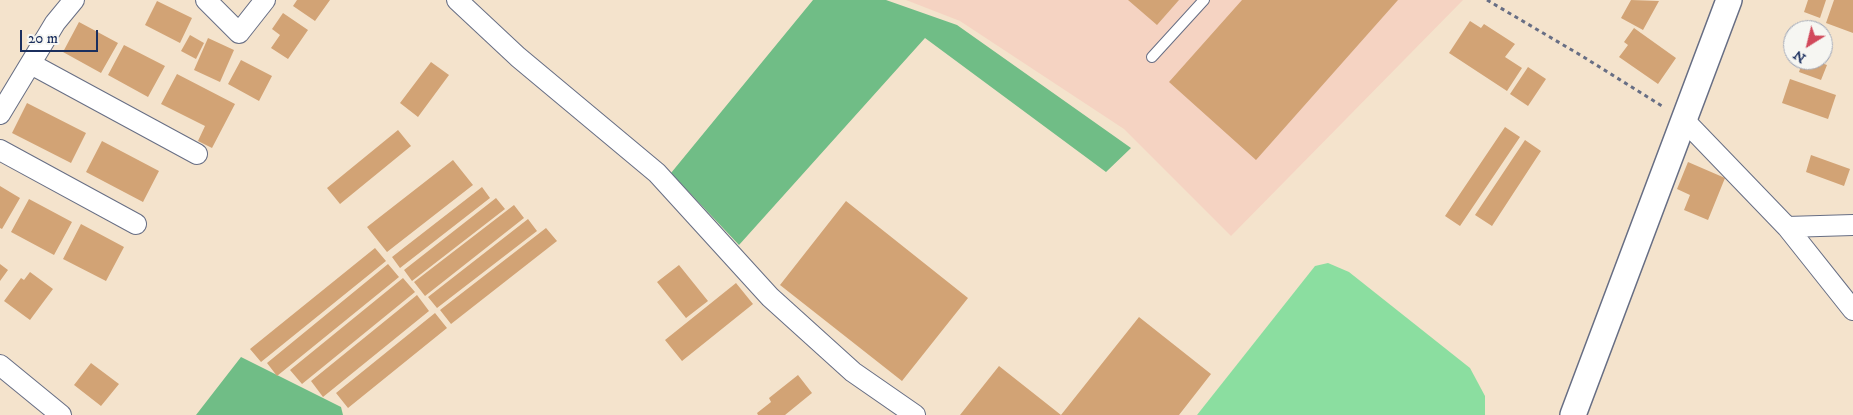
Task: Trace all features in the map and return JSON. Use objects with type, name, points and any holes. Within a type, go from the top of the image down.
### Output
[{"type":"street","points":[[0,114],[55,23],[74,0]]},
{"type":"street","points":[[206,0],[239,33],[265,0]]},
{"type":"street","points":[[457,0],[518,57],[657,172],[777,303],[853,372],[915,415]]},
{"type":"street","points":[[1573,415],[1729,0]]},
{"type":"street","points":[[30,64],[197,154]]},
{"type":"street","points":[[1684,120],[1787,227],[1853,310]]},
{"type":"street","points":[[0,150],[136,224]]},
{"type":"street","points":[[1787,227],[1853,226]]},
{"type":"street","points":[[0,365],[61,415]]},
{"type":"lane","points":[[1152,57],[1204,0]]},
{"type":"path","points":[[1487,0],[1582,56],[1684,120]]},
{"type":"shaded area","points":[[906,0],[1463,0],[1231,236],[1124,129],[960,21]]},
{"type":"green space","points":[[813,0],[886,0],[957,25],[1131,148],[1106,172],[925,38],[739,245],[671,173]]},
{"type":"green space","points":[[1328,263],[1349,272],[1470,368],[1485,396],[1485,415],[1197,415],[1315,266]]},
{"type":"green space","points":[[241,357],[341,407],[343,415],[196,415]]},
{"type":"building","points":[[297,0],[330,0],[315,21],[293,6]]},
{"type":"building","points":[[1128,0],[1179,0],[1157,25]]},
{"type":"building","points":[[1242,0],[1398,0],[1256,160],[1169,82]]},
{"type":"building","points":[[1631,0],[1659,1],[1643,30],[1621,18]]},
{"type":"building","points":[[1808,0],[1826,0],[1820,18],[1804,12]]},
{"type":"building","points":[[1834,0],[1853,0],[1853,33],[1833,26],[1833,20],[1827,20]]},
{"type":"building","points":[[157,1],[192,18],[180,43],[145,25]]},
{"type":"building","points":[[283,13],[308,30],[288,59],[271,48],[280,35],[272,29]]},
{"type":"building","points":[[1470,21],[1481,28],[1484,24],[1515,44],[1505,57],[1522,68],[1507,91],[1449,53]]},
{"type":"building","points":[[79,22],[118,43],[101,73],[63,52]]},
{"type":"building","points":[[1634,28],[1676,58],[1658,84],[1619,57],[1628,45],[1624,42]]},
{"type":"building","points":[[190,35],[204,43],[196,59],[181,51]]},
{"type":"building","points":[[208,38],[234,50],[220,82],[194,70]]},
{"type":"building","points":[[124,45],[165,66],[148,97],[108,75]]},
{"type":"building","points":[[241,60],[272,76],[259,101],[228,84]]},
{"type":"building","points":[[431,62],[449,75],[418,117],[400,103]]},
{"type":"building","points":[[1528,67],[1546,79],[1528,106],[1510,94]]},
{"type":"building","points":[[1800,70],[1825,70],[1821,80],[1799,72]]},
{"type":"building","points":[[177,74],[235,104],[212,148],[198,141],[205,126],[161,104]]},
{"type":"building","points":[[1790,79],[1836,95],[1828,119],[1782,103]]},
{"type":"building","points":[[27,103],[86,133],[71,163],[12,133]]},
{"type":"building","points":[[1505,127],[1520,137],[1460,226],[1445,216]]},
{"type":"building","points":[[398,130],[411,146],[340,204],[327,188]]},
{"type":"building","points":[[1525,140],[1541,151],[1492,226],[1475,215]]},
{"type":"building","points":[[102,141],[159,171],[143,202],[86,172]]},
{"type":"building","points":[[1811,155],[1850,169],[1844,186],[1806,172]]},
{"type":"building","points":[[453,160],[473,185],[387,252],[367,227]]},
{"type":"building","points":[[1688,162],[1725,178],[1708,220],[1684,210],[1690,195],[1677,189]]},
{"type":"building","points":[[0,186],[20,198],[2,229],[0,228]]},
{"type":"building","points":[[482,187],[490,198],[400,268],[392,257]]},
{"type":"building","points":[[496,198],[505,209],[412,281],[404,270]]},
{"type":"building","points":[[29,199],[72,222],[54,255],[11,232]]},
{"type":"building","points":[[846,201],[968,298],[902,381],[780,285]]},
{"type":"building","points":[[514,205],[524,218],[425,296],[414,282]]},
{"type":"building","points":[[528,219],[537,231],[437,308],[428,297]]},
{"type":"building","points":[[81,224],[124,247],[106,281],[63,259]]},
{"type":"building","points":[[546,228],[557,241],[451,324],[440,310]]},
{"type":"building","points":[[375,248],[386,261],[261,362],[250,349]]},
{"type":"building","points":[[0,264],[8,270],[0,281]]},
{"type":"building","points":[[388,264],[399,277],[277,376],[267,363]]},
{"type":"building","points":[[679,265],[708,301],[686,318],[657,282]]},
{"type":"building","points":[[30,272],[53,289],[30,320],[4,301],[21,278],[24,280]]},
{"type":"building","points":[[403,278],[415,292],[302,384],[290,370]]},
{"type":"building","points":[[736,283],[753,304],[682,361],[665,340]]},
{"type":"building","points":[[417,295],[429,311],[323,397],[311,381]]},
{"type":"building","points":[[435,313],[447,328],[348,408],[336,393]]},
{"type":"building","points":[[1139,317],[1211,374],[1179,415],[1061,415]]},
{"type":"building","points":[[91,363],[119,384],[101,406],[74,385]]},
{"type":"building","points":[[999,366],[1061,415],[960,415]]},
{"type":"building","points":[[798,375],[812,393],[785,415],[758,415],[757,413],[771,402],[769,398]]}]
